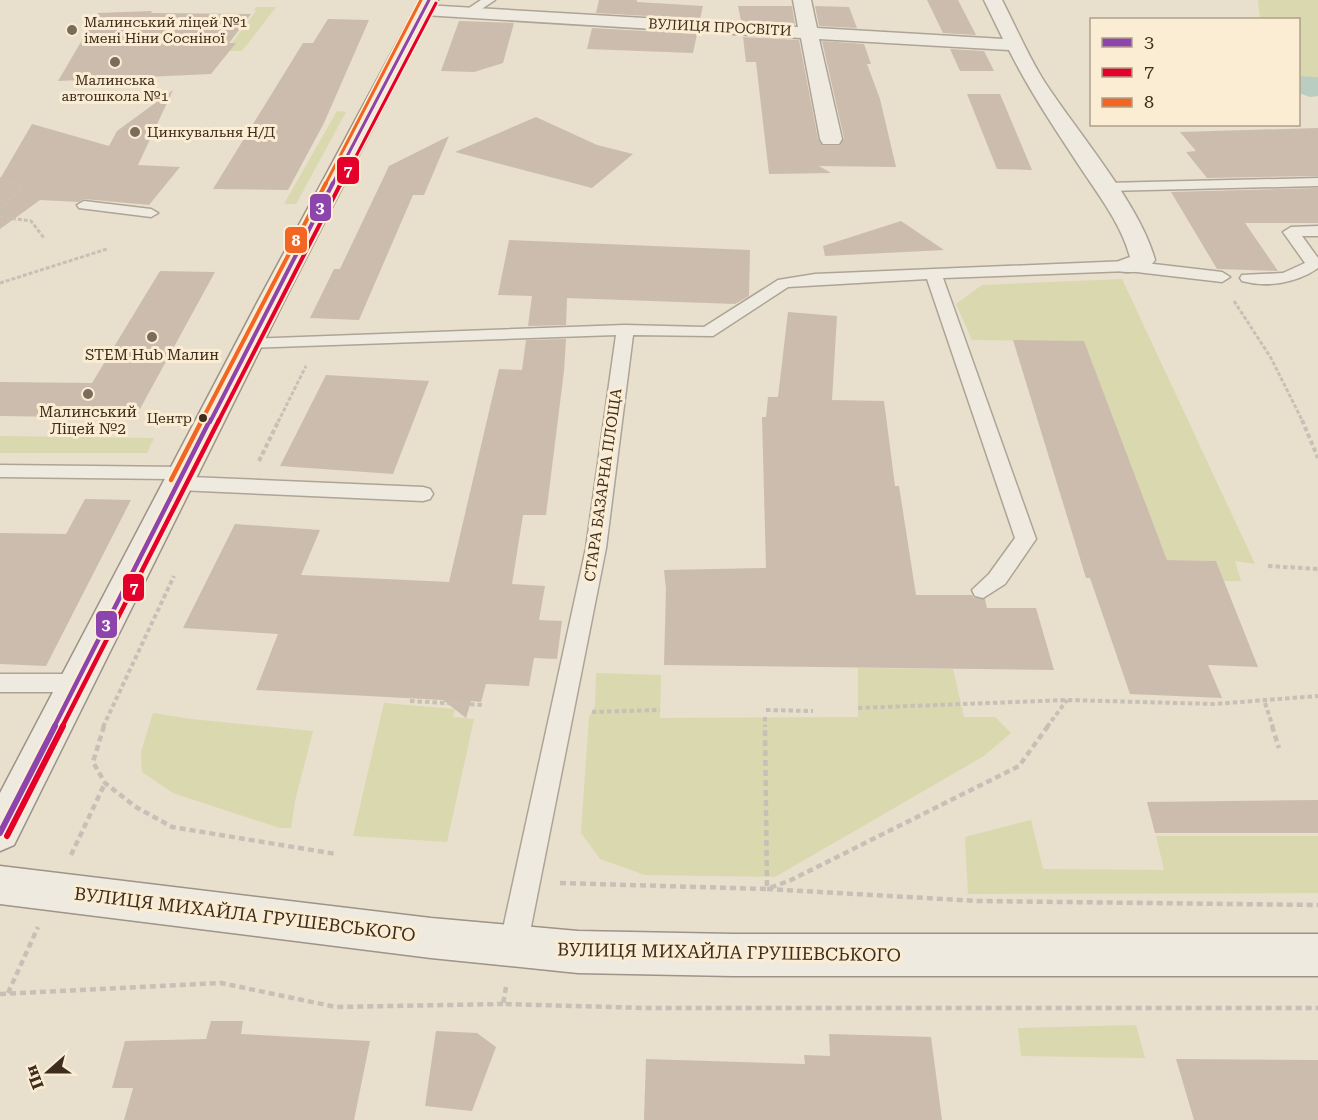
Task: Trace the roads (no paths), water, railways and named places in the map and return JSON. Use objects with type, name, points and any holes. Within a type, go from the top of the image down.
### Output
[{"type":"street","points":[[802,0],[831,139]]},
{"type":"street","points":[[993,0],[1033,80],[1106,187],[1143,255],[1143,260],[1139,263],[1128,266]]},
{"type":"street","name":"ВУЛИЦЯ ПРОСВІТИ","points":[[426,5],[470,12],[1016,45]]},
{"type":"street","points":[[0,833],[250,343],[426,5]]},
{"type":"street","name":"ВУЛИЦЯ МИХАЙЛА ГРУШЕВСЬКОГО","points":[[0,885],[513,947],[653,955],[1318,955]]},
{"type":"lane","points":[[470,12],[489,0]]},
{"type":"lane","points":[[1106,187],[1318,182]]},
{"type":"lane","points":[[84,205],[151,213]]},
{"type":"lane","points":[[1248,278],[1263,279],[1300,275],[1314,264],[1291,232],[1318,231]]},
{"type":"lane","points":[[250,343],[625,330],[706,332],[784,283],[1128,266],[1225,285]]},
{"type":"lane","points":[[933,275],[1026,539],[997,579],[983,590]]},
{"type":"lane","name":"СТАРА БАЗАРНА ПЛОЩА","points":[[513,947],[596,548],[625,330]]},
{"type":"lane","points":[[0,471],[181,478],[423,494]]},
{"type":"lane","points":[[0,683],[76,682]]},
{"type":"place","name":"Малинський ліцей №1 імені Ніни Сосніної","points":[[72,30]]},
{"type":"place","name":"Малинська автошкола №1","points":[[115,62]]},
{"type":"place","name":"Цинкувальня Н/Д","points":[[135,132]]},
{"type":"place","name":"STEM Hub Малин","points":[[152,337]]},
{"type":"place","name":"Малинський Ліцей №2","points":[[88,394]]},
{"type":"place","name":"Центр","points":[[203,418]]}]
